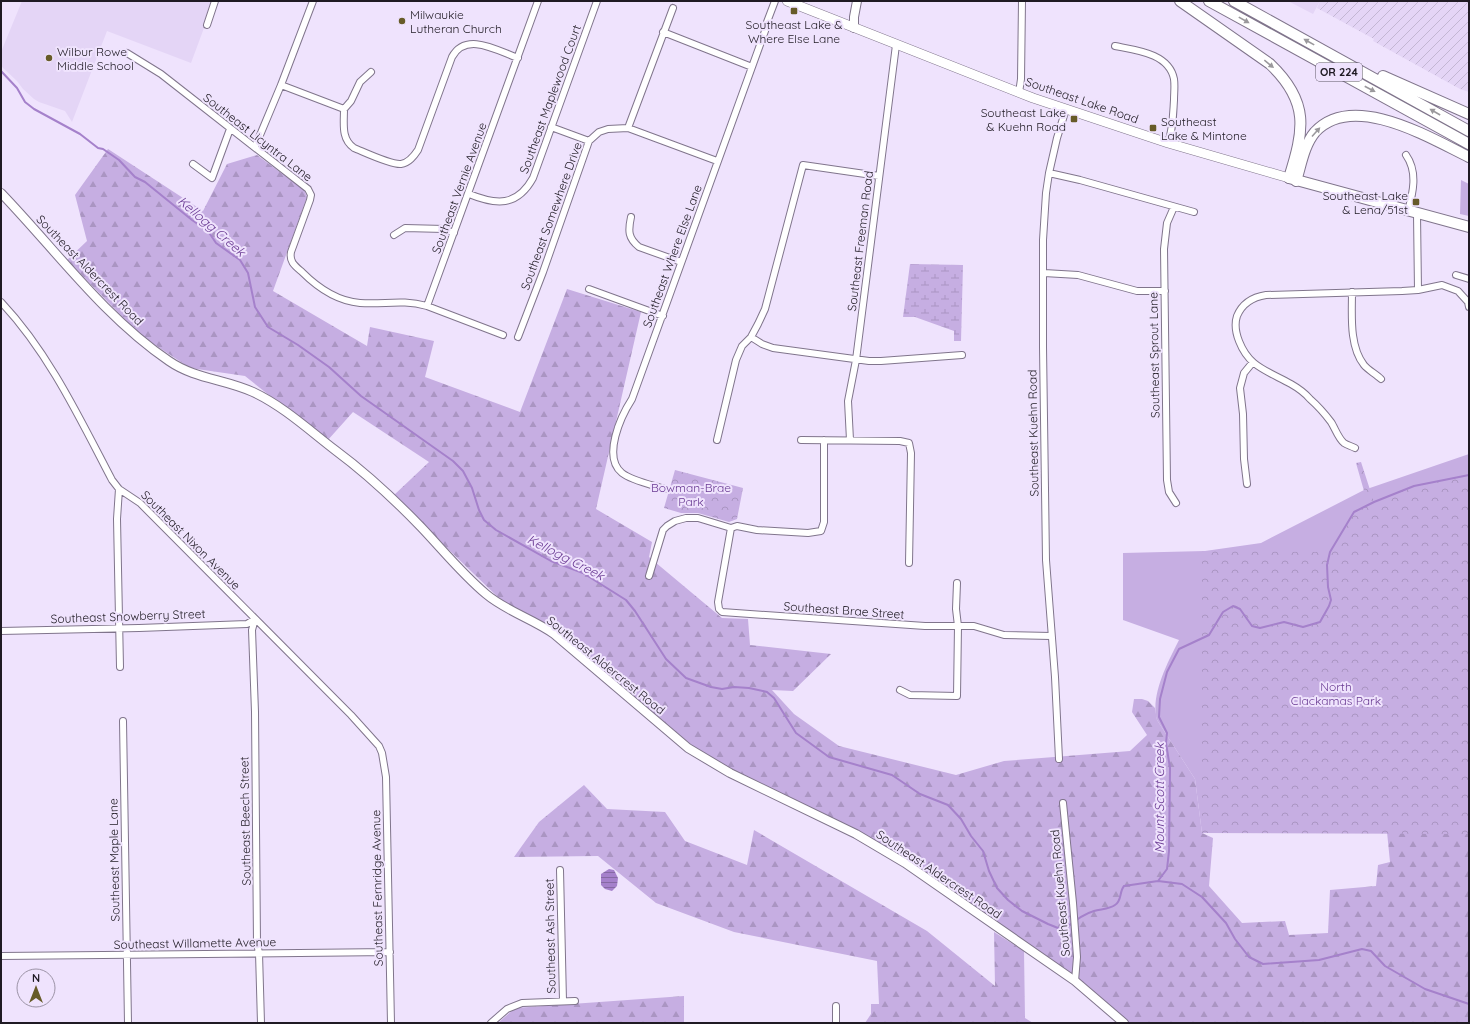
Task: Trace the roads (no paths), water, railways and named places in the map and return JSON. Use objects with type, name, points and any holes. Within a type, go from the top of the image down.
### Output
[{"type":"main road","name":"Southeast Lake Road","points":[[787,1],[1019,93],[1168,144],[1293,180],[1469,227]]},
{"type":"main road","points":[[1180,1],[1270,64],[1290,87],[1299,110],[1301,128],[1293,180]]},
{"type":"main road","name":"OR 224","points":[[1209,1],[1469,144]]},
{"type":"main road","name":"OR 224","points":[[1234,1],[1469,131]]},
{"type":"main road","points":[[1324,50],[1469,114]]},
{"type":"main road","points":[[1293,180],[1306,149],[1315,133],[1323,125],[1342,117],[1365,116],[1388,120],[1469,156]]},
{"type":"street","points":[[207,25],[216,1]]},
{"type":"street","points":[[255,147],[281,85],[313,1]]},
{"type":"street","name":"Southeast Vernie Avenue","points":[[427,306],[538,1]]},
{"type":"street","name":"Southeast Maplewood Court","points":[[469,194],[488,201],[506,201],[516,198],[529,186],[598,1]]},
{"type":"street","name":"Southeast Where Else Lane","points":[[666,489],[621,473],[613,459],[615,438],[627,407],[632,399],[775,1]]},
{"type":"street","points":[[854,28],[854,17],[857,1]]},
{"type":"street","points":[[1019,93],[1021,79],[1022,1]]},
{"type":"street","points":[[628,128],[673,8]]},
{"type":"street","points":[[664,32],[752,67]]},
{"type":"street","points":[[371,72],[360,82],[352,101],[344,109],[344,134],[349,145],[354,148],[394,163],[401,164],[408,161],[418,150],[455,51],[465,44],[476,43],[518,58]]},
{"type":"street","name":"Southeast Freeman Road","points":[[850,440],[848,401],[856,360],[896,45]]},
{"type":"street","points":[[1115,46],[1150,54],[1165,64],[1172,73],[1174,82],[1173,125],[1168,144]]},
{"type":"street","name":"Southeast Licyntra Lane","points":[[127,53],[161,74],[308,189],[311,195],[290,258],[312,283],[335,297],[347,301],[361,303],[403,301],[414,302],[427,306]]},
{"type":"street","points":[[281,85],[344,109]]},
{"type":"street","name":"Southeast Kuehn Road","points":[[1059,759],[1055,677],[1046,560],[1043,240],[1046,193],[1049,173],[1055,145],[1066,109]]},
{"type":"street","points":[[551,127],[589,141]]},
{"type":"street","name":"Southeast Somewhere Drive","points":[[518,337],[543,272],[589,141],[599,132],[608,129],[628,128],[717,161]]},
{"type":"street","points":[[194,164],[212,178],[230,129]]},
{"type":"street","points":[[1406,155],[1411,163],[1413,172],[1413,213],[1418,290]]},
{"type":"street","points":[[717,440],[736,360],[742,346],[751,337],[764,309],[803,165],[879,176]]},
{"type":"street","points":[[1049,173],[1080,180],[1194,212]]},
{"type":"street","name":"Southeast Aldercrest Road","points":[[1,193],[114,316],[136,336],[167,360],[186,371],[248,389],[276,405],[367,475],[420,526],[486,594],[507,608],[554,634],[688,748],[730,773],[878,846],[926,877],[1075,981],[1124,1023]]},
{"type":"street","name":"Southeast Sprout Lane","points":[[1174,207],[1167,223],[1165,233],[1164,291],[1167,480],[1169,492],[1176,502]]},
{"type":"street","points":[[631,217],[629,232],[630,238],[634,243],[639,247],[681,262]]},
{"type":"street","points":[[394,235],[405,228],[444,229],[454,233]]},
{"type":"street","points":[[1044,273],[1078,275],[1137,291],[1164,291]]},
{"type":"street","points":[[1456,275],[1469,279]]},
{"type":"street","points":[[1354,448],[1343,442],[1323,412],[1303,392],[1292,384],[1262,369],[1253,362],[1241,345],[1238,337],[1236,328],[1237,317],[1240,310],[1246,303],[1254,298],[1266,295],[1418,290],[1435,285],[1448,286],[1462,295],[1468,302],[1469,307]]},
{"type":"street","points":[[589,289],[662,316]]},
{"type":"street","points":[[1352,292],[1352,336],[1364,364],[1381,379]]},
{"type":"street","name":"Southeast Nixon Avenue","points":[[1,302],[20,325],[50,367],[112,480],[119,489],[140,503],[351,715],[379,746],[382,752]]},
{"type":"street","points":[[427,306],[503,335]]},
{"type":"street","points":[[751,337],[762,344],[773,348],[856,360],[882,361],[962,355]]},
{"type":"street","points":[[1247,484],[1240,388],[1244,374],[1253,362]]},
{"type":"street","points":[[801,440],[900,441],[909,443],[911,453],[909,563]]},
{"type":"street","points":[[649,576],[663,530],[675,521],[686,518],[698,518],[731,528],[737,526],[757,530],[808,533],[821,532],[824,522],[824,440]]},
{"type":"street","points":[[119,489],[117,519],[120,667]]},
{"type":"street","name":"Southeast Brae Street","points":[[731,528],[718,602],[719,609],[722,612],[917,625],[979,627],[1004,635],[1051,636]]},
{"type":"street","points":[[900,690],[910,695],[957,696],[957,583]]},
{"type":"street","name":"Southeast Snowberry Street","points":[[1,631],[246,624],[255,619]]},
{"type":"street","name":"Southeast Beech Street","points":[[255,619],[252,630],[255,712],[257,943],[259,953],[261,1023]]},
{"type":"street","name":"Southeast Maple Lane","points":[[123,721],[128,1023]]},
{"type":"street","name":"Southeast Fernridge Avenue","points":[[382,752],[386,777],[391,1023]]},
{"type":"street","name":"Southeast Kuehn Road","points":[[1063,803],[1075,932],[1077,966],[1075,981]]},
{"type":"street","name":"Southeast Ash Street","points":[[560,870],[563,1002]]},
{"type":"street","name":"Southeast Willamette Avenue","points":[[1,956],[390,952]]},
{"type":"street","points":[[491,1023],[507,1009],[522,1003],[575,1001]]},
{"type":"street","points":[[836,1006],[836,1023]]},
{"type":"waterway","name":"Kellogg Creek","points":[[1,71],[17,88],[25,102],[34,109],[80,134],[98,148],[103,149],[119,160],[135,177],[145,182],[208,231],[216,243],[240,260],[248,273],[255,307],[268,327],[298,345],[329,367],[361,396],[453,461],[463,471],[472,488],[484,520],[496,530],[551,561],[583,573],[626,600],[635,611],[666,659],[686,678],[711,687],[722,689],[734,687],[749,688],[767,692],[774,698],[796,733],[829,757],[892,775],[920,794],[948,805],[961,819],[971,836],[983,851],[989,871],[997,888],[1008,900],[1022,911],[1048,924],[1065,929],[1086,914],[1115,905],[1119,901],[1121,891],[1124,886],[1158,881],[1182,884],[1202,897],[1226,923],[1235,939],[1249,957],[1263,964],[1319,960],[1362,949],[1371,951],[1385,966],[1425,989],[1469,1004]]},
{"type":"waterway","name":"Mount Scott Creek","points":[[1158,881],[1167,869],[1169,851],[1170,768],[1166,743],[1167,733],[1159,717],[1160,699],[1167,672],[1179,649],[1209,635],[1223,612],[1233,606],[1240,609],[1252,626],[1260,628],[1284,622],[1303,627],[1320,622],[1331,600],[1328,587],[1327,565],[1330,552],[1354,512],[1374,502],[1414,486],[1469,475]]},
{"type":"place","name":"Southeast Lake & Where Else Lane","points":[[794,11]]},
{"type":"place","name":"Milwaukie Lutheran Church","points":[[402,21]]},
{"type":"place","name":"Wilbur Rowe Middle School","points":[[49,58]]},
{"type":"place","name":"Southeast Lake & Kuehn Road","points":[[1074,119]]},
{"type":"place","name":"Southeast Lake & Mintone","points":[[1153,128]]},
{"type":"place","name":"Southeast Lake & Lena/51st","points":[[1416,202]]},
{"type":"park label","name":"Bowman-Brae Park","points":[[691,494]]},
{"type":"park label","name":"North Clackamas Park","points":[[1336,693]]}]
